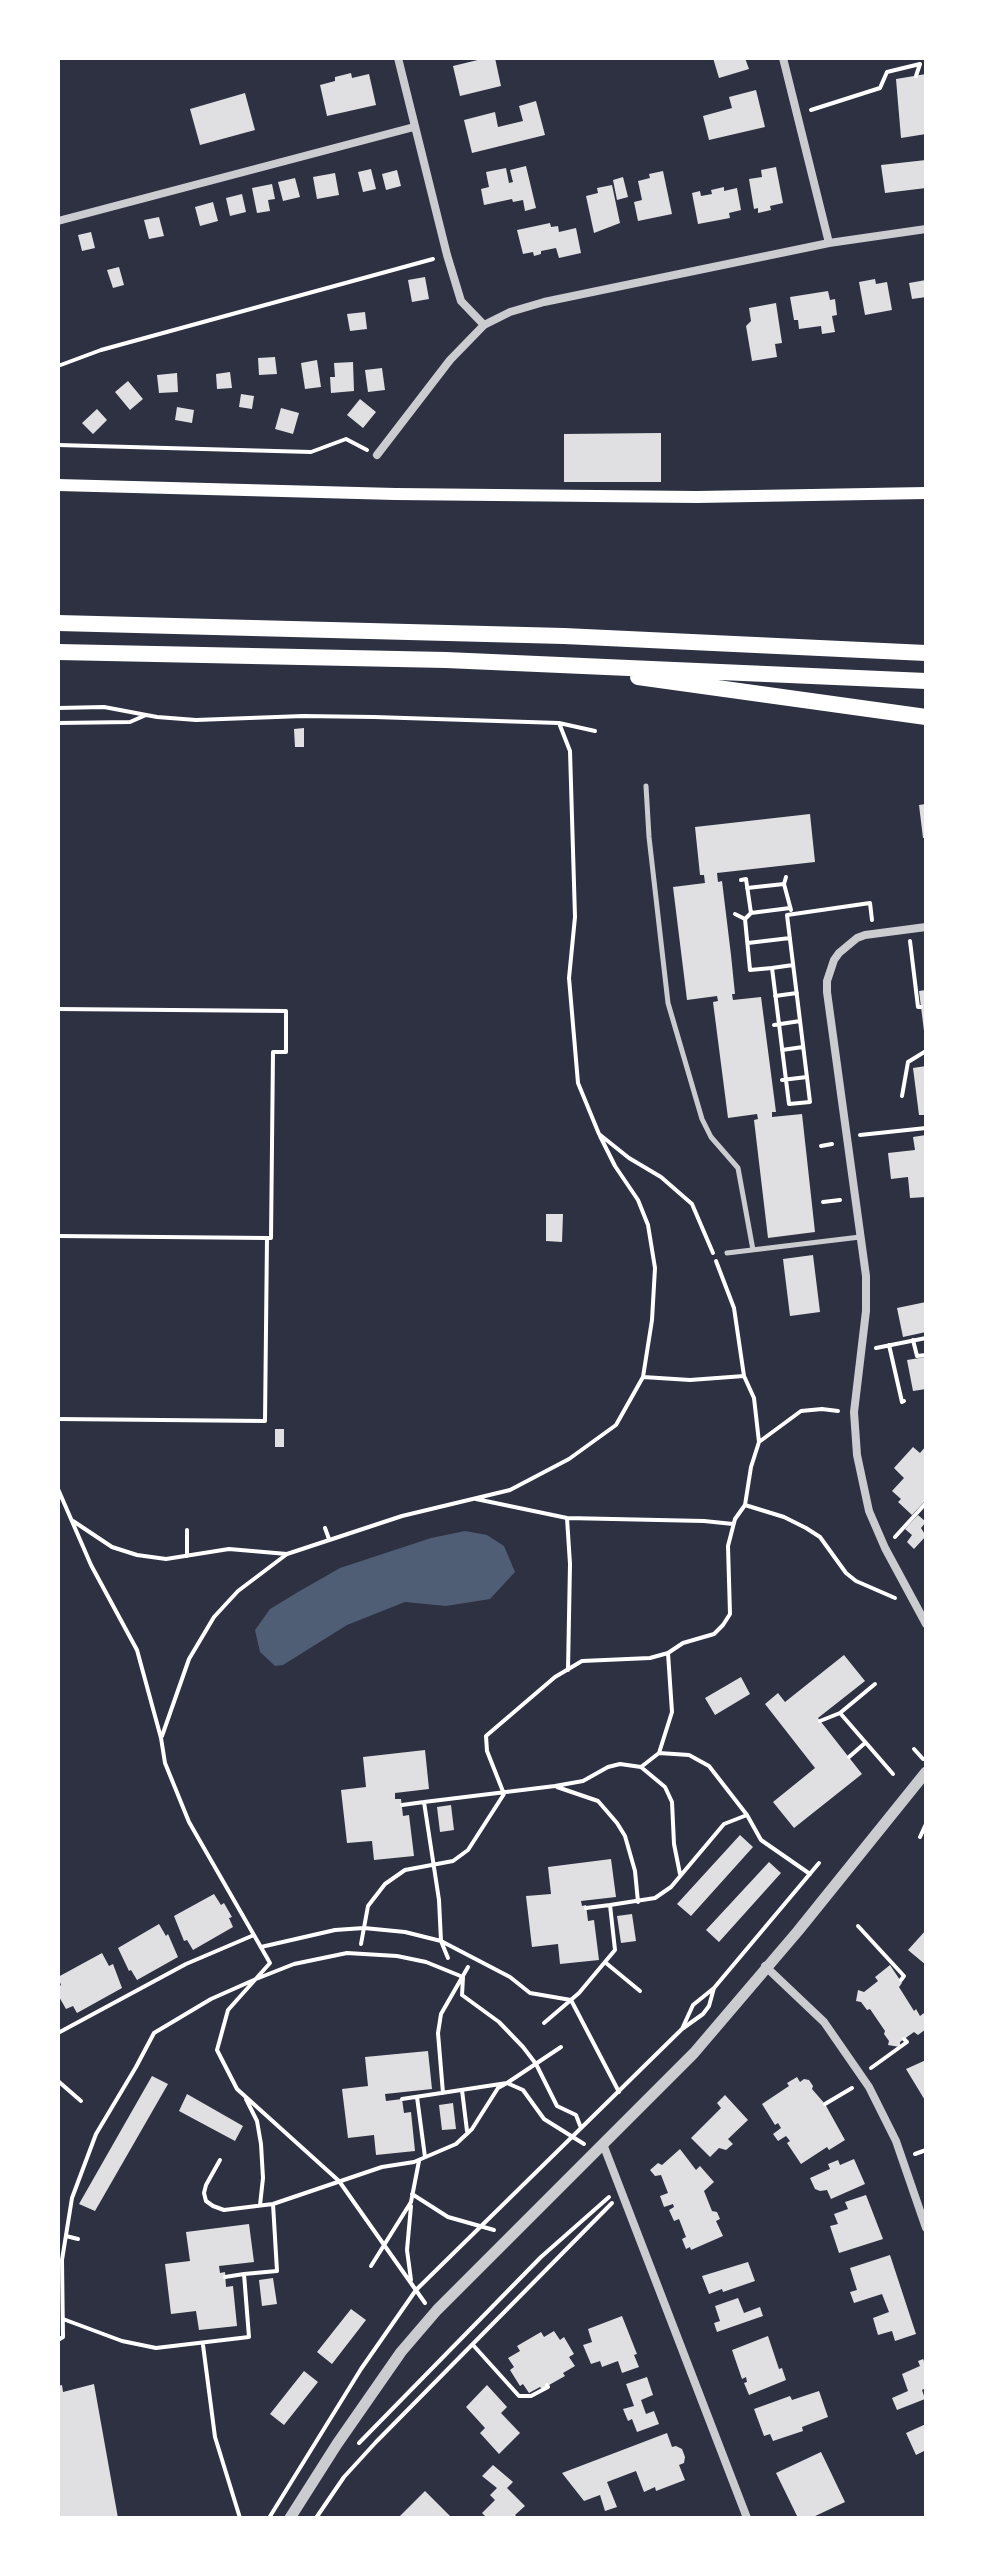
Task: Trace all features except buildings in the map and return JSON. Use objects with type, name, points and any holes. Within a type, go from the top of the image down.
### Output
[{"type":"highway","points":[[58,623],[564,636],[926,653]]},
{"type":"highway","points":[[58,652],[562,664],[926,681]]},
{"type":"highway","points":[[562,664],[926,717]]},
{"type":"main road","points":[[58,485],[395,494],[697,497],[926,493]]},
{"type":"street","points":[[398,58],[461,301],[484,325]]},
{"type":"street","points":[[783,58],[829,243]]},
{"type":"street","points":[[58,221],[414,127]]},
{"type":"street","points":[[377,455],[450,360],[484,325],[510,312],[544,302],[829,243],[926,229]]},
{"type":"street","points":[[926,927],[857,938],[839,953],[830,970],[827,992],[861,1237],[866,1311],[854,1412],[856,1444],[869,1511],[926,1624]]},
{"type":"street","points":[[290,2518],[386,2374],[433,2315],[694,2053],[765,1966],[798,1931],[926,1772]]},
{"type":"street","points":[[765,1966],[824,2022],[869,2087],[896,2141],[926,2228]]},
{"type":"street","points":[[600,2148],[621,2188],[747,2518]]},
{"type":"lane","points":[[646,786],[668,1003],[702,1119],[711,1137],[738,1168],[753,1250]]},
{"type":"lane","points":[[727,1253],[861,1237]]},
{"type":"path","points":[[798,114],[880,88],[887,72],[920,64],[916,76]]},
{"type":"path","points":[[58,366],[101,350],[447,255]]},
{"type":"path","points":[[58,445],[311,452],[346,439],[377,455]]},
{"type":"path","points":[[58,708],[104,707],[196,720],[303,716],[559,723],[595,731]]},
{"type":"path","points":[[58,723],[130,722],[148,714]]},
{"type":"path","points":[[161,1738],[189,1659],[214,1617],[238,1591],[287,1554],[438,1506],[510,1490],[569,1459],[616,1425],[643,1377],[652,1320],[655,1268],[652,1247],[638,1200],[615,1166],[578,1083],[569,978],[575,917],[570,751],[559,723]]},
{"type":"path","points":[[786,877],[784,884],[791,912],[751,913],[745,919],[750,970],[793,965]]},
{"type":"path","points":[[741,880],[746,879],[751,913]]},
{"type":"path","points":[[747,888],[784,884]]},
{"type":"path","points":[[735,914],[745,919]]},
{"type":"path","points":[[909,929],[918,1007],[921,1007]]},
{"type":"path","points":[[747,943],[790,938]]},
{"type":"path","points":[[742,965],[749,963]]},
{"type":"path","points":[[772,968],[776,1024],[789,1104],[810,1102]]},
{"type":"path","points":[[775,996],[797,993]]},
{"type":"path","points":[[58,1009],[286,1011],[286,1052],[273,1052],[271,1238],[58,1236]]},
{"type":"path","points":[[776,1024],[800,1021]]},
{"type":"path","points":[[782,1050],[803,1047]]},
{"type":"path","points":[[902,1096],[908,1062],[926,1051]]},
{"type":"path","points":[[784,1080],[807,1077]]},
{"type":"path","points":[[845,1137],[926,1128]]},
{"type":"path","points":[[504,1794],[487,1751],[486,1736],[555,1677],[582,1661],[650,1658],[668,1653],[683,1643],[714,1634],[730,1614],[727,1564],[733,1524],[745,1505],[759,1442],[754,1398],[744,1376],[734,1308],[692,1204],[661,1177],[629,1158],[599,1134]]},
{"type":"path","points":[[821,1146],[832,1144]]},
{"type":"path","points":[[823,1202],[840,1200]]},
{"type":"path","points":[[58,1419],[265,1421],[267,1238]]},
{"type":"path","points":[[862,1351],[926,1338]]},
{"type":"path","points":[[913,1340],[917,1356],[926,1355]]},
{"type":"path","points":[[889,1345],[904,1401]]},
{"type":"path","points":[[643,1377],[690,1380],[744,1376]]},
{"type":"path","points":[[759,1442],[801,1411],[838,1411]]},
{"type":"path","points":[[58,1489],[91,1565],[137,1650],[165,1763],[189,1822],[270,1963],[228,2010],[217,2050],[237,2089],[339,2181],[433,2315]]},
{"type":"path","points":[[474,1499],[567,1518],[733,1524]]},
{"type":"path","points":[[885,1548],[926,1503]]},
{"type":"path","points":[[745,1505],[784,1517],[806,1528],[820,1537],[846,1573],[856,1581],[895,1598]]},
{"type":"path","points":[[567,1518],[570,1564],[568,1670]]},
{"type":"path","points":[[71,1519],[112,1547],[166,1559],[229,1549],[287,1554]]},
{"type":"path","points":[[325,1528],[329,1539]]},
{"type":"path","points":[[187,1530],[187,1556]]},
{"type":"path","points":[[641,1767],[659,1753],[672,1712],[668,1653]]},
{"type":"path","points":[[820,1721],[840,1713],[875,1684]]},
{"type":"path","points":[[852,1691],[857,1699]]},
{"type":"path","points":[[840,1713],[893,1774]]},
{"type":"path","points":[[849,1757],[866,1742]]},
{"type":"path","points":[[659,1753],[689,1755],[709,1766],[747,1815],[761,1840],[808,1877]]},
{"type":"path","points":[[402,1805],[504,1794],[583,1781],[620,1764],[641,1767],[665,1787],[672,1802],[674,1844],[680,1876]]},
{"type":"path","points":[[555,1786],[598,1801],[617,1823],[625,1836],[635,1871],[638,1902]]},
{"type":"path","points":[[361,1944],[368,1906],[385,1884],[405,1870],[453,1861],[468,1850],[504,1794]]},
{"type":"path","points":[[424,1802],[439,1900],[441,1941],[448,1958]]},
{"type":"path","points":[[586,1908],[655,1898],[680,1876],[724,1824],[747,1815]]},
{"type":"path","points":[[920,1837],[926,1824]]},
{"type":"path","points":[[682,2029],[693,2005],[714,1988],[819,1863]]},
{"type":"path","points":[[544,2023],[571,2000],[615,1950],[610,1905]]},
{"type":"path","points":[[858,1926],[904,1976],[901,1980]]},
{"type":"path","points":[[261,1947],[335,1930],[364,1928],[405,1932],[441,1941],[510,1977],[530,1993],[571,2000]]},
{"type":"path","points":[[58,2033],[186,1964],[254,1935]]},
{"type":"path","points":[[58,2340],[63,2337],[60,2300],[62,2260],[72,2198],[96,2134],[154,2033],[211,1999],[256,1979],[294,1964],[347,1953],[397,1956],[426,1962],[463,1977]]},
{"type":"path","points":[[606,1963],[640,1991]]},
{"type":"path","points":[[443,2093],[438,2033],[441,2014],[468,1967]]},
{"type":"path","points":[[463,1977],[462,1995],[499,2022],[523,2047],[536,2064],[557,2106],[576,2115],[581,2128],[682,2029],[703,2014],[709,2006],[714,1988]]},
{"type":"path","points":[[571,2000],[619,2092]]},
{"type":"path","points":[[871,2068],[907,2042],[904,2039]]},
{"type":"path","points":[[220,2160],[206,2185],[206,2201],[224,2210],[273,2204],[382,2167],[414,2162],[456,2144],[498,2088],[561,2047]]},
{"type":"path","points":[[58,2081],[81,2101]]},
{"type":"path","points":[[402,2099],[507,2083],[523,2090],[544,2119],[600,2148]]},
{"type":"path","points":[[825,2104],[852,2088]]},
{"type":"path","points":[[462,2090],[467,2133]]},
{"type":"path","points":[[244,2095],[257,2121],[261,2144],[263,2178],[260,2205]]},
{"type":"path","points":[[371,2266],[411,2202],[422,2158],[417,2097]]},
{"type":"path","points":[[915,2154],[926,2150]]},
{"type":"path","points":[[316,2518],[344,2477],[376,2442],[585,2232],[615,2200],[621,2188]]},
{"type":"path","points":[[356,2446],[541,2257],[621,2188]]},
{"type":"path","points":[[412,2194],[448,2217],[512,2235]]},
{"type":"path","points":[[411,2283],[407,2250],[412,2194]]},
{"type":"path","points":[[225,2277],[277,2271],[273,2204]]},
{"type":"path","points":[[66,2236],[78,2239]]},
{"type":"path","points":[[63,2319],[122,2341],[156,2348],[249,2337],[244,2274]]},
{"type":"path","points":[[203,2344],[215,2437],[240,2518]]},
{"type":"path","points":[[473,2345],[519,2396],[531,2396],[547,2385]]},
{"type":"water","points":[[465,1531],[487,1535],[504,1546],[515,1572],[490,1599],[446,1606],[405,1602],[347,1625],[283,1665],[275,1666],[260,1652],[255,1630],[270,1609],[298,1592],[340,1568],[431,1538]]}]
